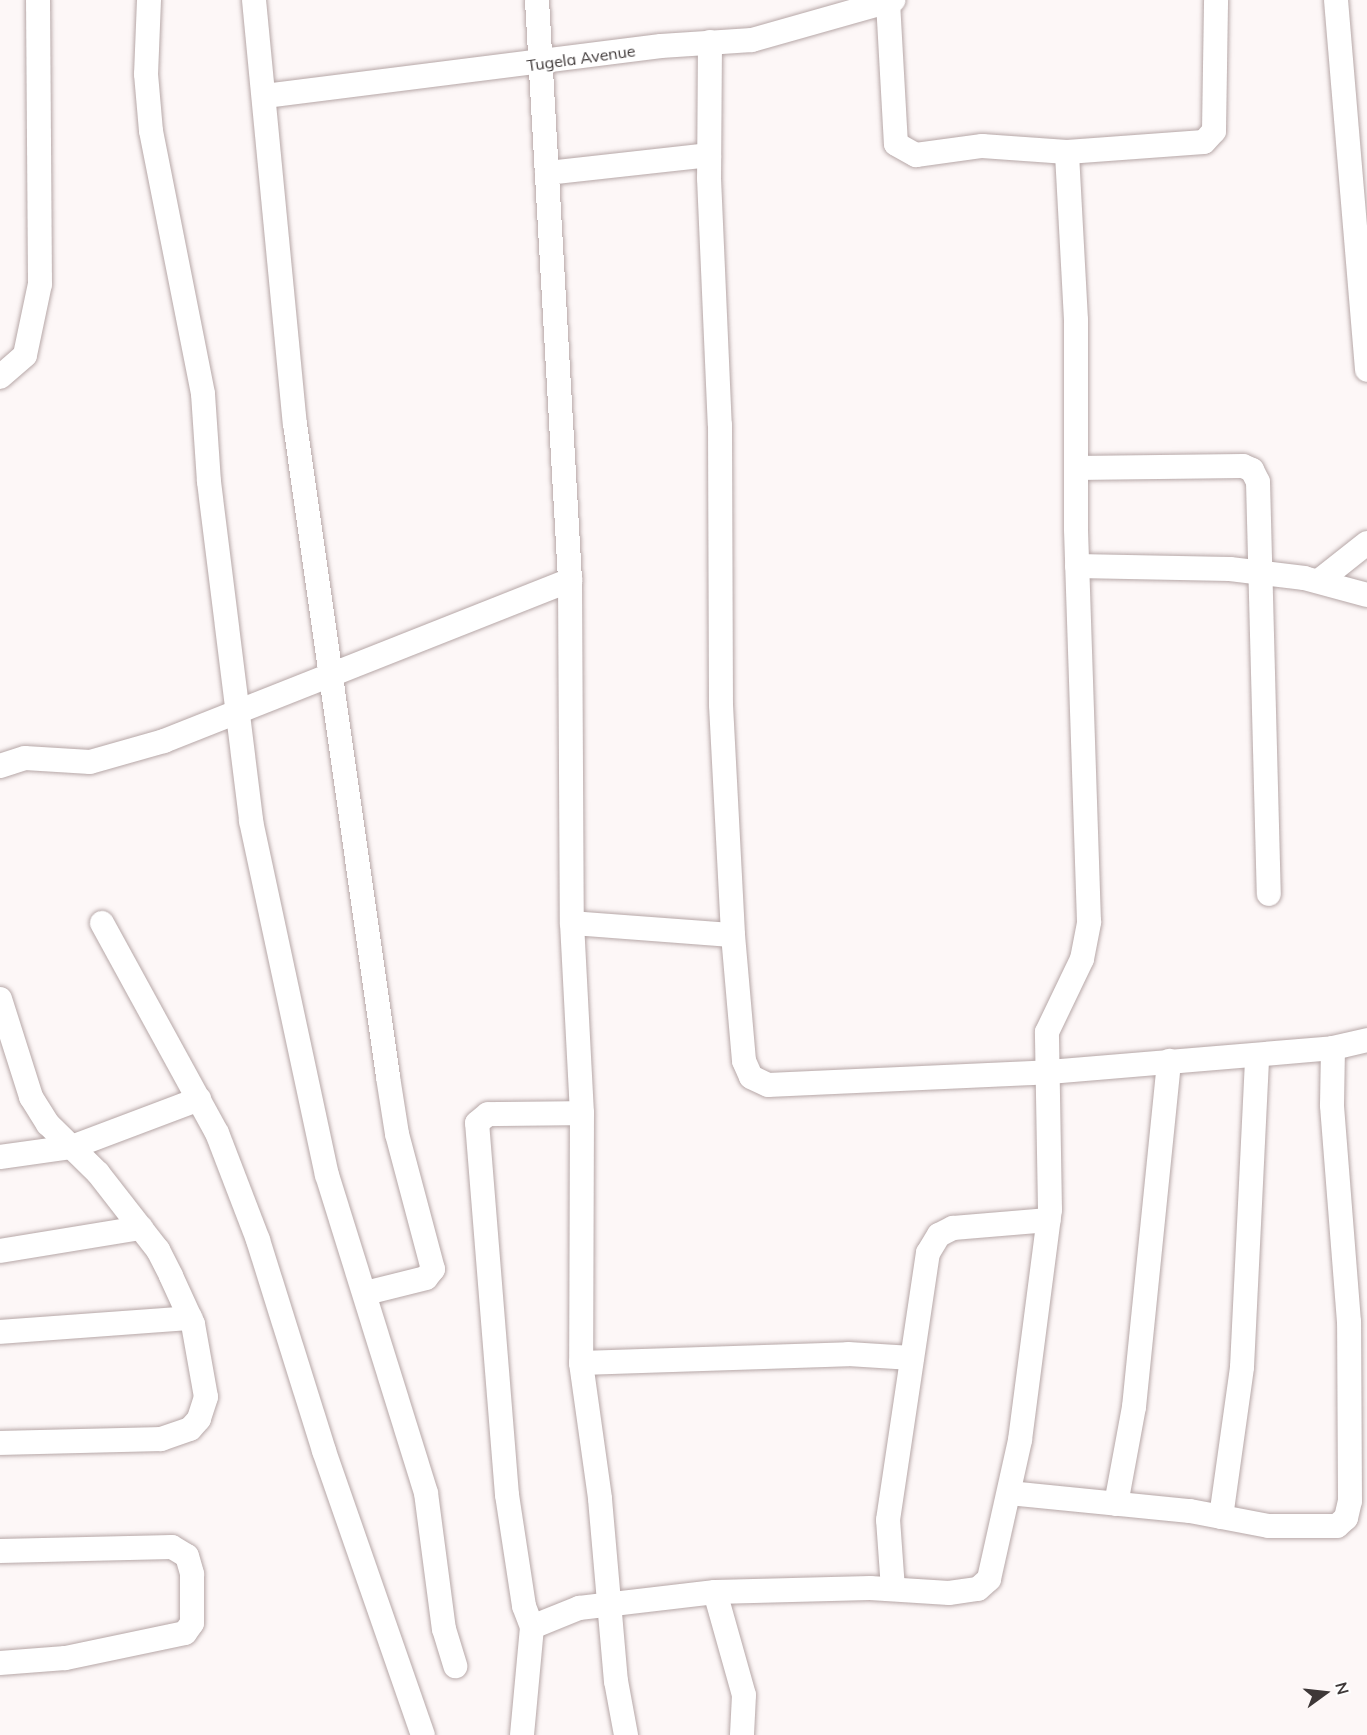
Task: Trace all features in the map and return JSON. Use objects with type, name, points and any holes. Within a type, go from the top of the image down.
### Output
[{"type":"street","points":[[0,377],[25,355],[40,284],[38,0]]},
{"type":"street","points":[[149,0],[146,74],[151,132],[203,394],[236,712],[251,821],[327,1175],[366,1293],[382,1362],[426,1493],[444,1629],[455,1666]]},
{"type":"street","points":[[254,0],[295,424],[397,1134],[433,1269],[426,1278],[366,1293]]},
{"type":"street","points":[[537,0],[570,580],[572,923],[582,1113],[581,1364],[611,1604],[616,1681],[627,1735]]},
{"type":"street","points":[[890,1],[895,140],[902,150],[916,155],[982,147],[1067,153],[1204,142],[1214,131],[1216,0]]},
{"type":"street","points":[[1336,0],[1361,234],[1367,370]]},
{"type":"street","name":"Tugela Avenue","points":[[265,96],[785,33],[890,1]]},
{"type":"street","points":[[710,42],[709,155],[720,424],[721,705],[733,935],[744,1061],[751,1077],[768,1085],[1049,1072],[1333,1048],[1367,1040]]},
{"type":"street","points":[[532,1627],[579,1608],[716,1592],[978,1589],[989,1579],[1009,1493],[1049,1220],[1047,1032],[1082,959],[1089,922],[1077,566],[1076,320],[1067,153]]},
{"type":"street","points":[[547,173],[709,155]]},
{"type":"street","points":[[1076,468],[1243,466],[1252,470],[1258,482],[1259,572],[1266,669],[1269,894]]},
{"type":"street","points":[[1319,581],[1367,543]]},
{"type":"street","points":[[1077,566],[1259,572],[1319,581],[1367,595]]},
{"type":"street","points":[[0,766],[26,758],[101,760],[236,712],[570,580]]},
{"type":"street","points":[[102,923],[199,1099],[258,1240],[324,1451],[422,1735]]},
{"type":"street","points":[[572,923],[733,935]]},
{"type":"street","points":[[0,1443],[161,1438],[190,1429],[199,1419],[206,1396],[190,1318],[158,1250],[72,1147],[48,1124],[31,1097],[1,1005]]},
{"type":"street","points":[[1009,1493],[1221,1517],[1269,1526],[1338,1526],[1350,1501],[1349,1322],[1332,1105],[1333,1048]]},
{"type":"street","points":[[1221,1517],[1242,1368],[1257,1055]]},
{"type":"street","points":[[1116,1504],[1134,1407],[1169,1061]]},
{"type":"street","points":[[0,1157],[72,1147],[199,1099]]},
{"type":"street","points":[[522,1735],[532,1627],[524,1606],[507,1495],[477,1123],[488,1114],[582,1113]]},
{"type":"street","points":[[893,1589],[888,1520],[928,1253],[939,1234],[953,1228],[1049,1220]]},
{"type":"street","points":[[0,1251],[141,1228]]},
{"type":"street","points":[[0,1332],[190,1318]]},
{"type":"street","points":[[581,1364],[848,1354],[912,1358]]},
{"type":"street","points":[[0,1551],[172,1547],[187,1556],[192,1574],[192,1623],[185,1633],[65,1658],[0,1663]]},
{"type":"street","points":[[716,1592],[744,1695],[742,1735]]}]
